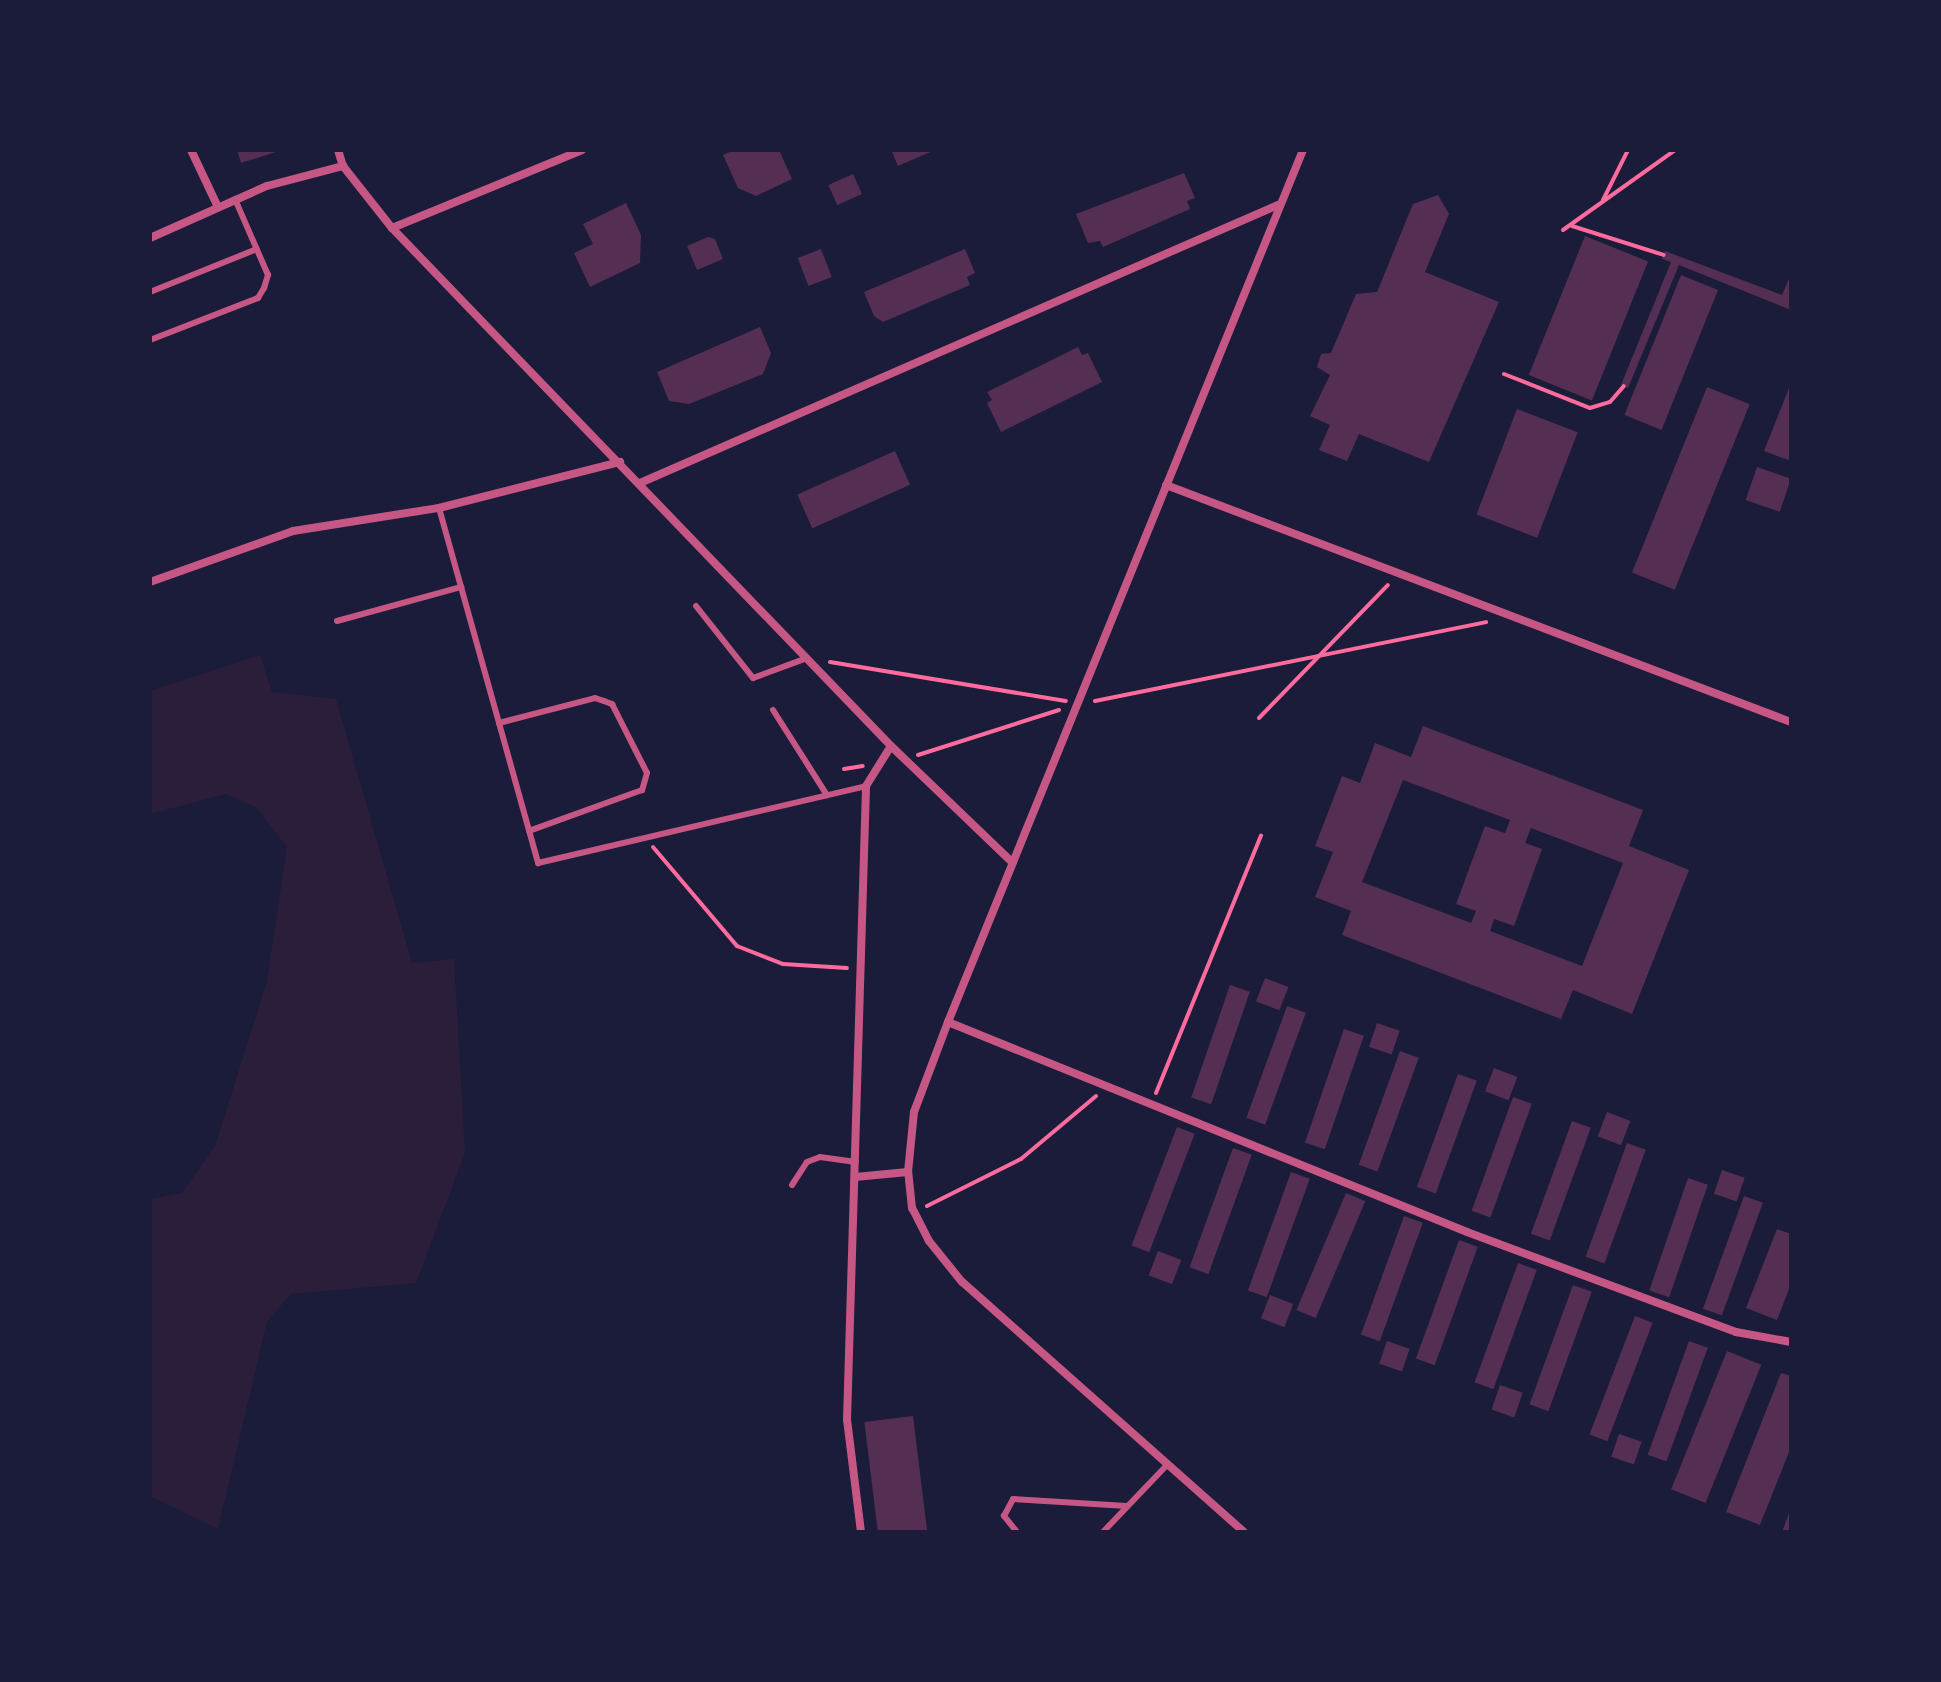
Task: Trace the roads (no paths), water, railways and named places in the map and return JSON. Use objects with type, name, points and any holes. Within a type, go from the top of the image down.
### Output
[{"type":"street","points":[[191,150],[218,207]]},
{"type":"street","points":[[338,150],[343,166],[392,228],[891,746],[1012,862]]},
{"type":"street","points":[[392,228],[582,150]]},
{"type":"street","points":[[1244,1532],[962,1282],[929,1241],[915,1213],[908,1172],[914,1112],[948,1022],[1303,150]]},
{"type":"street","points":[[150,238],[235,199],[343,166]]},
{"type":"street","points":[[640,483],[1280,204]]},
{"type":"street","points":[[150,582],[293,531],[439,508],[620,462]]},
{"type":"street","points":[[1166,485],[1791,722]]},
{"type":"street","points":[[861,1532],[847,1420],[866,786],[891,746]]},
{"type":"street","points":[[948,1022],[1467,1232],[1736,1332],[1791,1342]]},
{"type":"street","points":[[855,1177],[908,1172]]},
{"type":"lane","points":[[150,340],[258,298],[268,275],[235,199]]},
{"type":"lane","points":[[150,292],[257,249]]},
{"type":"lane","points":[[439,508],[538,863],[866,786]]},
{"type":"lane","points":[[337,621],[461,587]]},
{"type":"lane","points":[[696,606],[753,678],[807,658]]},
{"type":"lane","points":[[499,723],[595,698],[604,701],[612,704],[647,773],[642,790],[529,831]]},
{"type":"lane","points":[[773,710],[827,795]]},
{"type":"lane","points":[[792,1185],[807,1162],[820,1157],[856,1162]]},
{"type":"lane","points":[[1103,1532],[1168,1464]]},
{"type":"lane","points":[[1017,1532],[1004,1516],[1013,1499],[1127,1506]]}]
